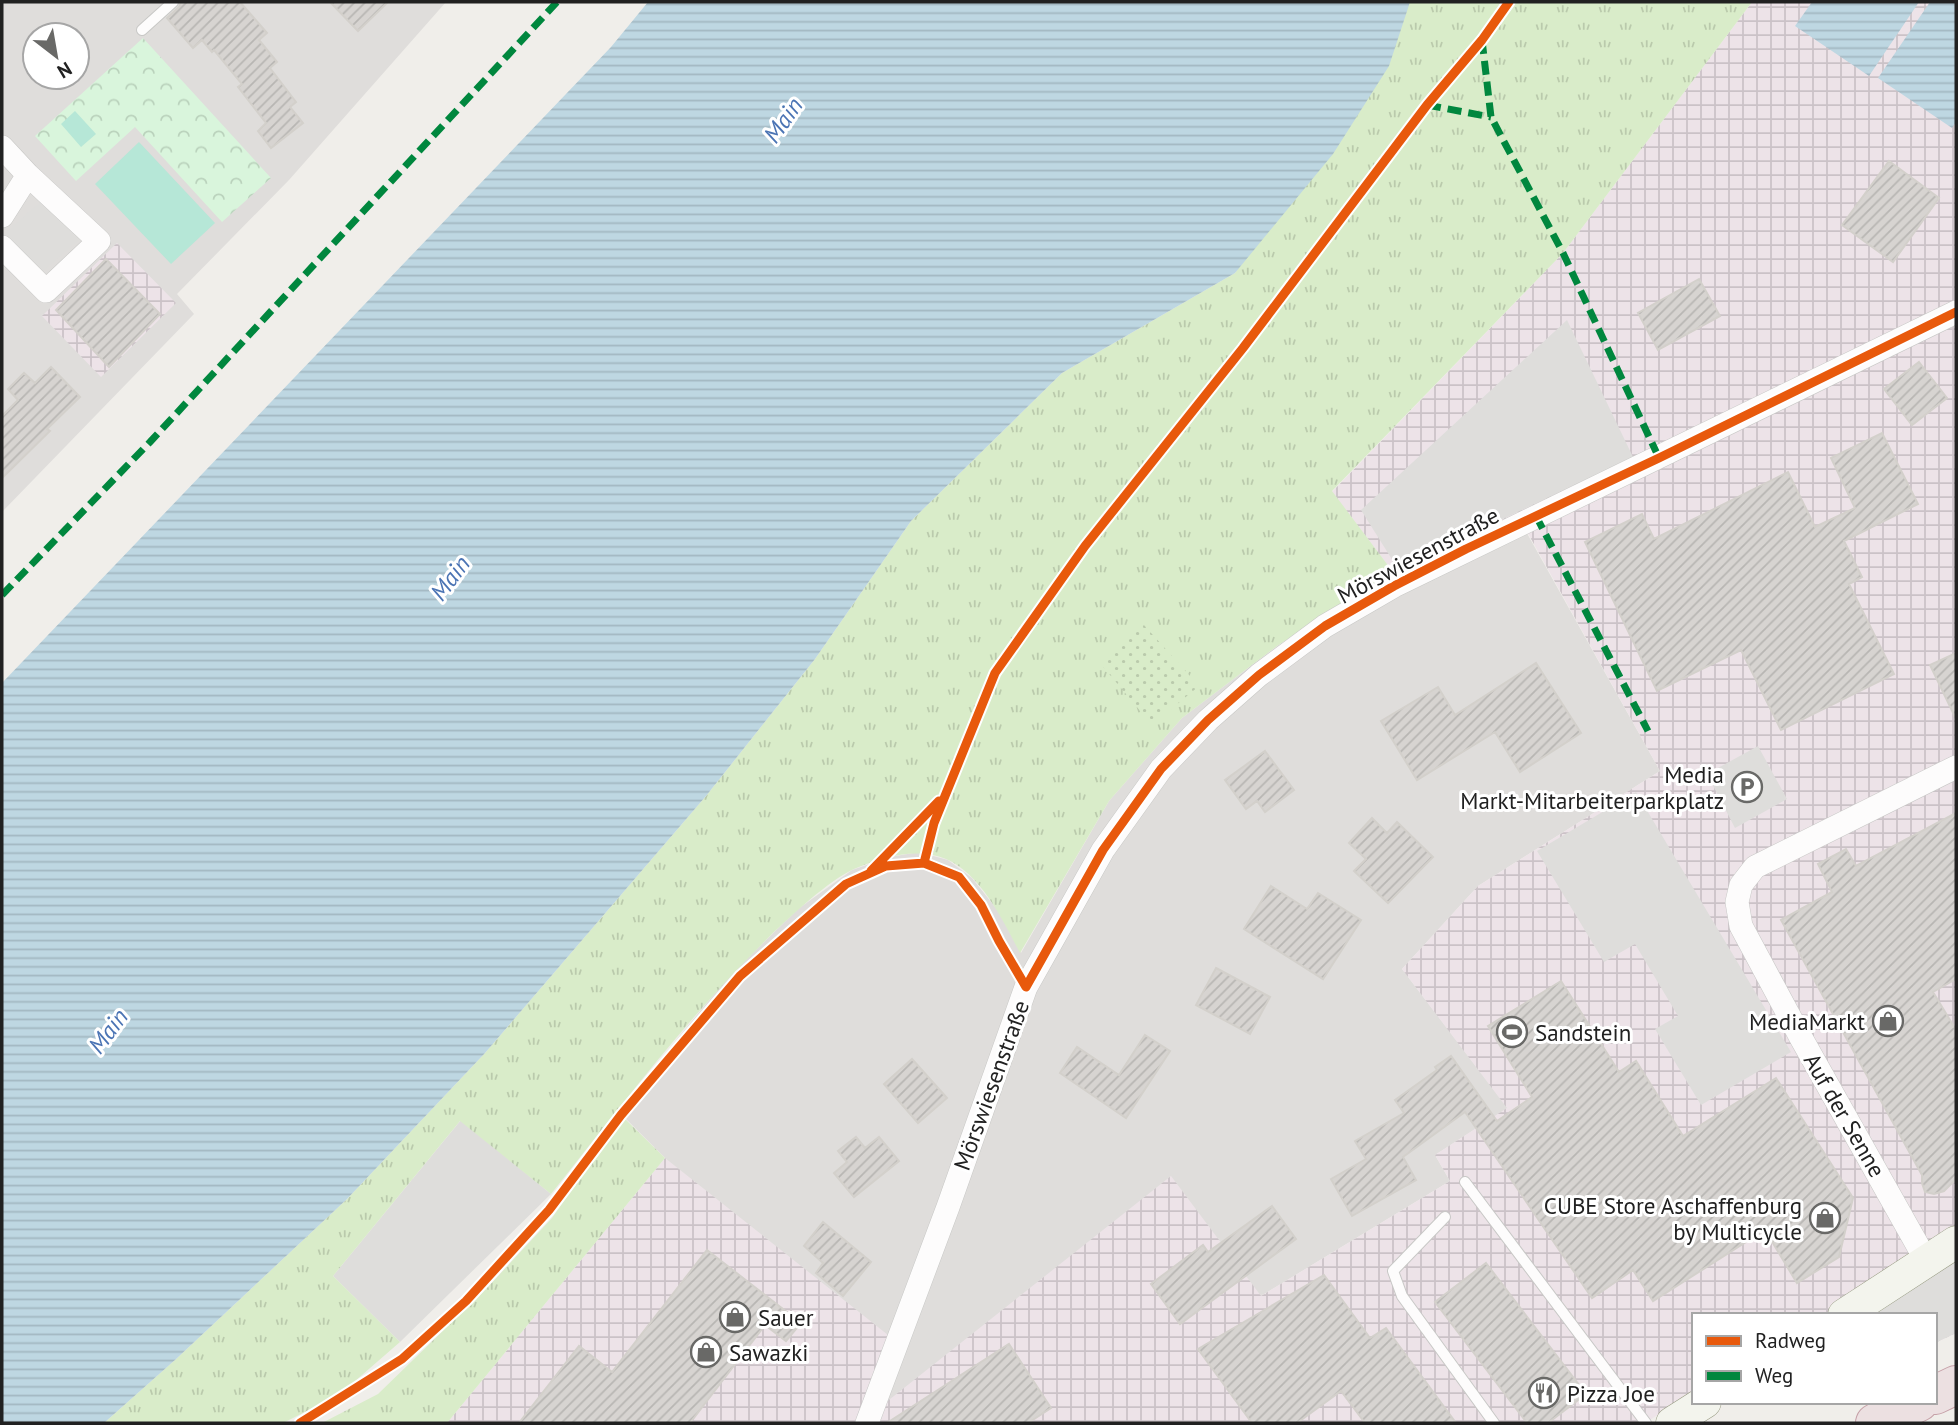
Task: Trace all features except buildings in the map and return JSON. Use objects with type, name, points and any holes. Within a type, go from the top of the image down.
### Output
[{"type":"highway","points":[[1937,1394],[1956,1385]]},
{"type":"highway","points":[[1875,1423],[1915,1404]]},
{"type":"street","points":[[2,148],[99,241],[46,291],[2,247]]},
{"type":"street","points":[[2,216],[28,175]]},
{"type":"street","name":"Mörswiesenstraße","points":[[867,1423],[1026,987],[1103,850],[1161,769],[1208,720],[1259,675],[1325,626],[1394,586],[1956,312]]},
{"type":"street","name":"Auf der Senne","points":[[1927,1262],[1741,926],[1737,902],[1741,885],[1755,867],[1956,767]]},
{"type":"street","points":[[1847,1313],[1956,1242]]},
{"type":"street","points":[[1672,1423],[1702,1404]]},
{"type":"lane","points":[[142,30],[173,2]]},
{"type":"lane","points":[[1465,1182],[1646,1423]]},
{"type":"lane","points":[[1445,1217],[1393,1271],[1402,1296],[1494,1423]]},
{"type":"shaded area","points":[[2,2],[446,2],[289,180],[177,294],[194,314],[2,512]]},
{"type":"shaded area","points":[[1752,2],[1956,2],[1956,1333],[1937,1342],[1937,1313],[1692,1313],[1692,1393],[1645,1423],[447,1423],[665,1158],[888,1335],[870,1415],[1171,1176],[1261,1296],[1450,1181],[1435,1155],[1507,1108],[1402,969],[1478,886],[1660,771],[1520,519],[1393,572],[1332,492],[1563,253]]},
{"type":"shaded area","points":[[49,194],[89,231],[34,279],[2,247],[2,236]]},
{"type":"shaded area","points":[[117,243],[176,303],[101,377],[42,316]]},
{"type":"shaded area","points":[[1567,320],[1633,457],[1398,569],[1361,510]]},
{"type":"shaded area","points":[[1519,519],[1660,771],[1478,886],[1402,969],[1508,1108],[1435,1155],[1450,1181],[1261,1296],[870,1416],[665,1158],[618,1111],[729,976],[798,909],[852,870],[890,857],[919,852],[948,860],[972,878],[999,912],[1021,953],[1109,801],[1182,718],[1277,646],[1393,572]]},
{"type":"shaded area","name":"Media Markt-Mitarbeiterparkplatz","points":[[1758,746],[1787,799],[1735,828],[1707,774]]},
{"type":"shaded area","name":"MediaMarkt","points":[[1636,792],[1791,1052],[1701,1105],[1655,1029],[1678,1016],[1635,944],[1604,962],[1537,851]]},
{"type":"shaded area","points":[[461,1120],[551,1194],[400,1342],[333,1276]]},
{"type":"shaded area","points":[[1956,1261],[1956,1333],[1937,1342],[1937,1313],[1873,1313]]},
{"type":"green space","points":[[1410,2],[1752,2],[1563,253],[1332,491],[1393,572],[1277,646],[1182,718],[1109,801],[1020,953],[981,887],[959,866],[946,859],[935,855],[900,855],[844,874],[771,935],[712,996],[551,1194],[460,1121],[333,1276],[400,1342],[339,1395],[283,1423],[104,1423],[347,1199],[485,1053],[706,796],[815,659],[911,521],[1062,373],[1235,273]]},
{"type":"green space","points":[[143,38],[271,178],[222,222],[135,127],[76,181],[35,136],[85,91],[91,91],[91,85]]},
{"type":"green space","points":[[75,111],[96,134],[81,147],[61,124]]},
{"type":"green space","points":[[139,142],[215,223],[171,264],[95,184]]},
{"type":"green space","points":[[1143,624],[1199,686],[1152,725],[1100,663]]},
{"type":"green space","points":[[623,1117],[665,1158],[447,1423],[322,1423],[378,1394],[486,1289],[552,1218]]},
{"type":"water","name":"Main","points":[[648,2],[1410,2],[1389,66],[1333,154],[1235,273],[1062,373],[911,521],[815,659],[706,796],[485,1053],[347,1199],[104,1423],[2,1423],[2,683],[611,47]]},
{"type":"water","points":[[1812,2],[1919,2],[1869,76],[1795,26]]},
{"type":"water","points":[[1930,2],[1956,2],[1956,122],[1952,128],[1878,78]]},
{"type":"marked path","points":[[2,595],[150,442],[557,2]]},
{"type":"marked path","points":[[1482,40],[1491,117],[1563,253],[1659,458]]},
{"type":"marked path","points":[[1427,105],[1491,117]]},
{"type":"marked path","points":[[1536,516],[1648,731]]},
{"type":"cycle path","points":[[924,863],[934,823],[995,673],[1085,546],[1243,348],[1427,105],[1482,40],[1509,2]]},
{"type":"cycle path","points":[[300,1423],[402,1359],[466,1301],[549,1210],[621,1115],[740,976],[846,884],[886,866],[924,863],[959,877],[981,905],[1026,987],[1103,850],[1161,769],[1208,720],[1259,675],[1325,626],[1466,549],[1659,458],[1956,312]]},
{"type":"cycle path","points":[[871,871],[939,801]]},
{"type":"place","name":"Media Markt-Mitarbeiterparkplatz","points":[[1747,787]]},
{"type":"place","name":"MediaMarkt","points":[[1888,1021]]},
{"type":"place","name":"Sandstein","points":[[1512,1032]]},
{"type":"place","name":"CUBE Store Aschaffenburg by Multicycle","points":[[1825,1218]]},
{"type":"place","name":"Sauer","points":[[735,1317]]},
{"type":"place","name":"Sawazki","points":[[706,1352]]},
{"type":"place","name":"Pizza Joe","points":[[1544,1393]]}]
